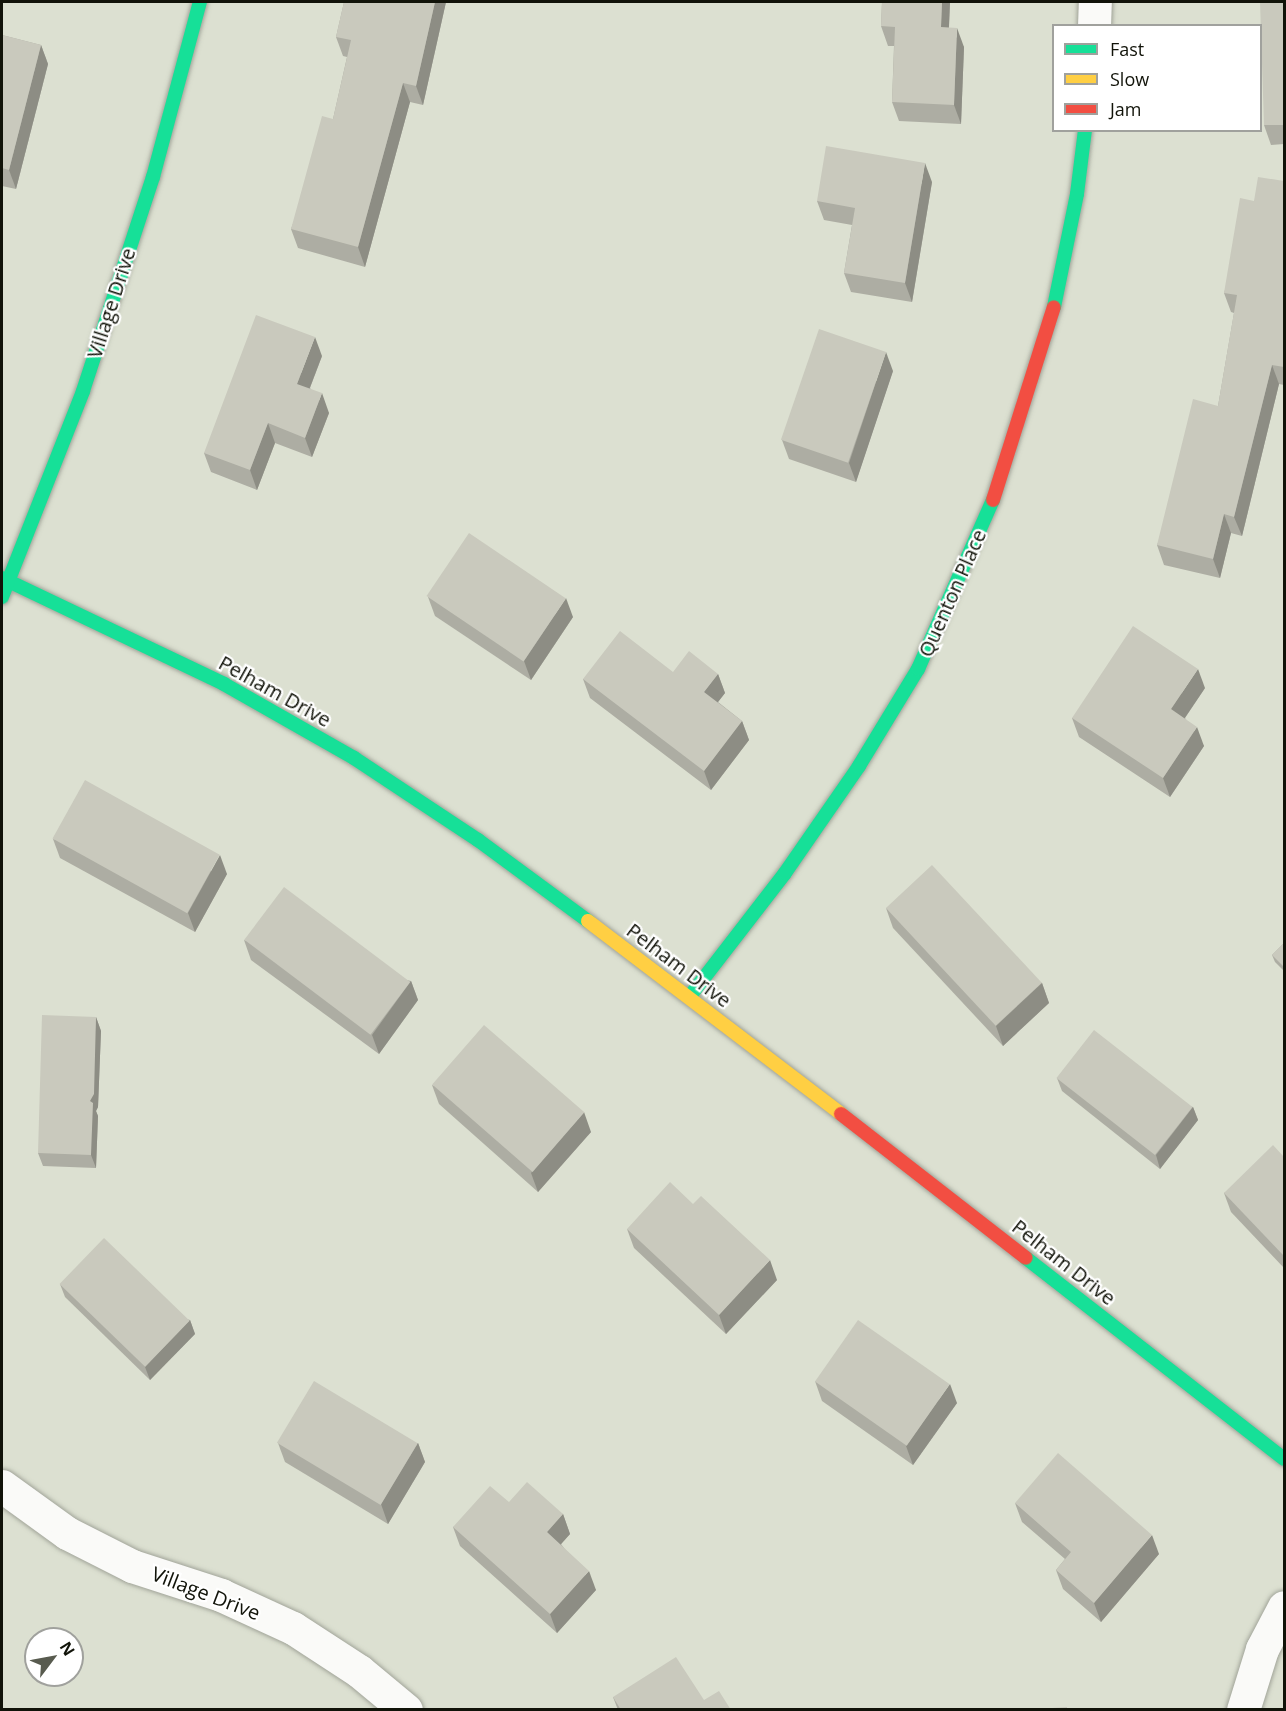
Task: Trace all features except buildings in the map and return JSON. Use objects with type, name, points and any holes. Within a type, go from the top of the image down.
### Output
[{"type":"street","name":"Village Drive","points":[[2,597],[4,579],[86,379],[153,177],[200,2]]},
{"type":"street","points":[[1094,24],[1095,2]]},
{"type":"street","name":"Quenton Place","points":[[690,996],[785,873],[859,766],[918,669],[954,596],[992,503],[1054,306],[1077,194],[1085,132]]},
{"type":"street","name":"Pelham Drive","points":[[4,579],[224,684],[354,758],[478,840],[690,996],[1284,1459]]},
{"type":"street","name":"Village Drive","points":[[2,1486],[67,1533],[132,1566],[221,1595],[293,1628],[359,1671],[406,1710]]},
{"type":"street","points":[[1243,1710],[1262,1648],[1284,1607]]},
{"type":"traffic: fast","points":[[2,597],[83,391],[153,177],[200,2]]},
{"type":"traffic: fast","points":[[1054,307],[1077,194],[1085,132]]},
{"type":"traffic: fast","points":[[690,996],[785,873],[859,766],[918,669],[993,500]]},
{"type":"traffic: fast","points":[[2,578],[224,684],[354,758],[478,840],[588,921]]},
{"type":"traffic: fast","points":[[1026,1258],[1284,1459]]},
{"type":"traffic: slow","points":[[588,921],[841,1114]]},
{"type":"traffic: jam","points":[[993,500],[1054,307]]},
{"type":"traffic: jam","points":[[841,1114],[1026,1258]]}]
